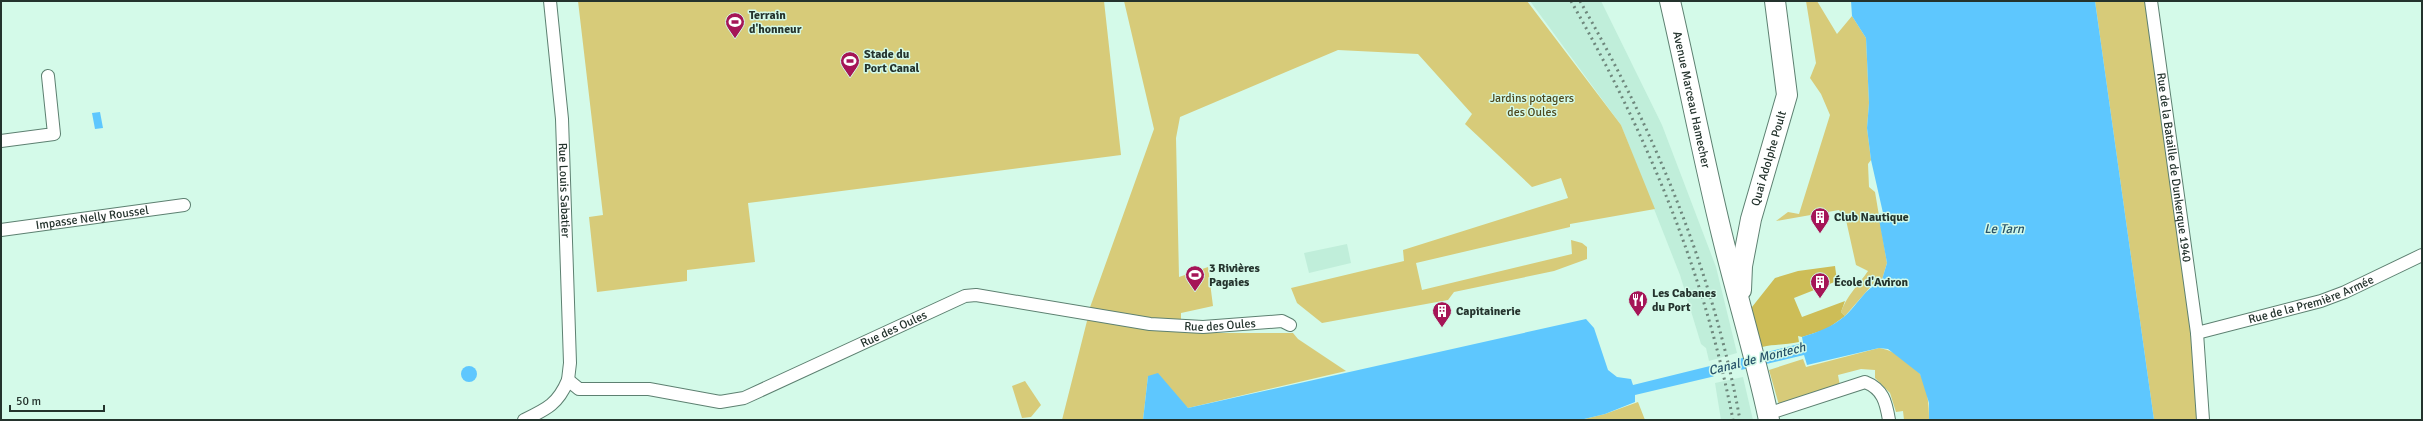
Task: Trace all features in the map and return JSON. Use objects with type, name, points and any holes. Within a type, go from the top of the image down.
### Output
[{"type":"main road","name":"Avenue Marceau Hamecher","points":[[1670,1],[1713,198],[1741,316]]},
{"type":"main road","name":"Quai Adolphe Poult","points":[[1741,316],[1742,266],[1751,219],[1787,95],[1775,1]]},
{"type":"main road","name":"Avenue Marceau Hamecher","points":[[1713,198],[1723,217],[1742,221],[1755,209]]},
{"type":"main road","points":[[1741,316],[1759,373],[1768,417]]},
{"type":"street","name":"Rue Louis Sabatier","points":[[550,1],[562,119],[570,362],[568,380]]},
{"type":"street","name":"Rue de la Bataille de Dunkerque 1940","points":[[2151,1],[2197,333],[2203,420]]},
{"type":"street","points":[[1,141],[54,134],[48,76]]},
{"type":"street","name":"Impasse Nelly Roussel","points":[[1,230],[184,206]]},
{"type":"street","name":"Rue de la Première Armée","points":[[2197,333],[2346,292],[2422,255]]},
{"type":"street","name":"Rue des Oules","points":[[568,380],[579,389],[650,389],[720,402],[744,398],[965,296],[976,295],[1150,324],[1203,328],[1282,321],[1290,325]]},
{"type":"street","points":[[524,420],[546,409],[561,395],[568,380]]},
{"type":"street","points":[[1768,417],[1865,382],[1876,386],[1882,394],[1887,406],[1889,420]]},
{"type":"shaded area","points":[[1530,1],[1601,1],[1662,125],[1716,267],[1737,353],[1709,361],[1706,348],[1701,344],[1680,275],[1621,125]]},
{"type":"shaded area","points":[[1347,244],[1351,263],[1309,273],[1304,253]]},
{"type":"shaded area","points":[[1835,266],[1837,281],[1794,298],[1802,317],[1845,301],[1841,312],[1845,316],[1827,329],[1802,337],[1798,336],[1799,342],[1762,347],[1752,317],[1752,307],[1775,278],[1798,271]]},
{"type":"shaded area","points":[[1743,377],[1753,420],[1721,420],[1715,383]]},
{"type":"green space","name":"Stade du Port Canal","points":[[578,1],[1104,1],[1121,155],[748,203],[755,262],[687,270],[687,281],[597,292],[589,217],[603,215]]},
{"type":"green space","name":"Jardins potagers des Oules","points":[[1124,1],[1527,1],[1621,125],[1655,209],[1570,224],[1570,227],[1416,263],[1422,290],[1572,254],[1571,240],[1582,243],[1587,247],[1587,259],[1554,271],[1454,292],[1448,300],[1322,323],[1297,303],[1291,288],[1404,261],[1403,250],[1568,198],[1561,178],[1532,187],[1465,124],[1472,114],[1418,54],[1338,50],[1180,117],[1176,138],[1179,277],[1208,267],[1213,306],[1181,313],[1181,326],[1088,313],[1154,129]]},
{"type":"green space","points":[[1806,1],[1817,1],[1837,34],[1852,16],[1866,38],[1869,103],[1867,128],[1871,160],[1868,164],[1869,187],[1875,192],[1887,263],[1881,283],[1873,284],[1845,316],[1841,312],[1843,306],[1868,271],[1856,265],[1846,220],[1839,210],[1776,221],[1788,212],[1799,214],[1830,115],[1821,94],[1810,78],[1816,63]]},
{"type":"green space","points":[[2095,1],[2151,1],[2203,420],[2154,420]]},
{"type":"green space","points":[[1088,317],[1197,333],[1293,333],[1298,339],[1346,371],[1188,408],[1148,376],[1143,420],[1062,420]]},
{"type":"green space","points":[[1879,348],[1890,351],[1902,357],[1913,365],[1920,374],[1926,391],[1929,420],[1904,420],[1903,411],[1896,412],[1890,393],[1875,378],[1875,370],[1861,369],[1838,375],[1840,386],[1779,405],[1769,370],[1803,359],[1806,367]]},
{"type":"green space","points":[[1025,381],[1041,405],[1031,417],[1022,418],[1012,386]]},
{"type":"green space","points":[[1638,402],[1645,420],[1580,420],[1605,414]]},
{"type":"water","name":"Le Tarn","points":[[1851,1],[2095,1],[2154,420],[1929,420],[1929,403],[1920,374],[1888,349],[1879,348],[1807,365],[1804,355],[1635,395],[1635,402],[1605,414],[1580,420],[1143,420],[1148,376],[1158,373],[1188,408],[1586,319],[1594,328],[1608,370],[1617,377],[1631,379],[1633,385],[1803,343],[1802,337],[1825,329],[1840,320],[1866,292],[1881,283],[1887,263],[1878,214],[1883,213],[1871,160],[1867,128],[1869,103],[1866,38],[1852,16]]},
{"type":"water","points":[[100,112],[103,128],[95,129],[92,113]]},
{"type":"water","points":[[469,366],[476,371],[477,374],[472,381],[469,382],[462,377],[461,374],[466,367]]},
{"type":"pier","points":[[1738,357],[1742,372],[1714,378],[1710,364]]},
{"type":"railway","points":[[1571,1],[1624,101],[1648,152],[1669,204],[1689,256],[1706,310],[1721,364],[1733,420]]},
{"type":"railway","points":[[1580,1],[1633,101],[1678,204],[1697,256],[1714,310],[1740,420]]},
{"type":"place","name":"Terrain d'honneur","points":[[735,39]]},
{"type":"place","name":"Stade du Port Canal","points":[[850,78]]},
{"type":"place","name":"Club Nautique","points":[[1820,234]]},
{"type":"place","name":"3 Rivières Pagaies","points":[[1195,292]]},
{"type":"place","name":"École d'Aviron","points":[[1820,299]]},
{"type":"place","name":"Les Cabanes du Port","points":[[1638,317]]},
{"type":"place","name":"Capitainerie","points":[[1442,328]]},
{"type":"water label","name":"Canal de Montech","points":[[1757,359]]}]
